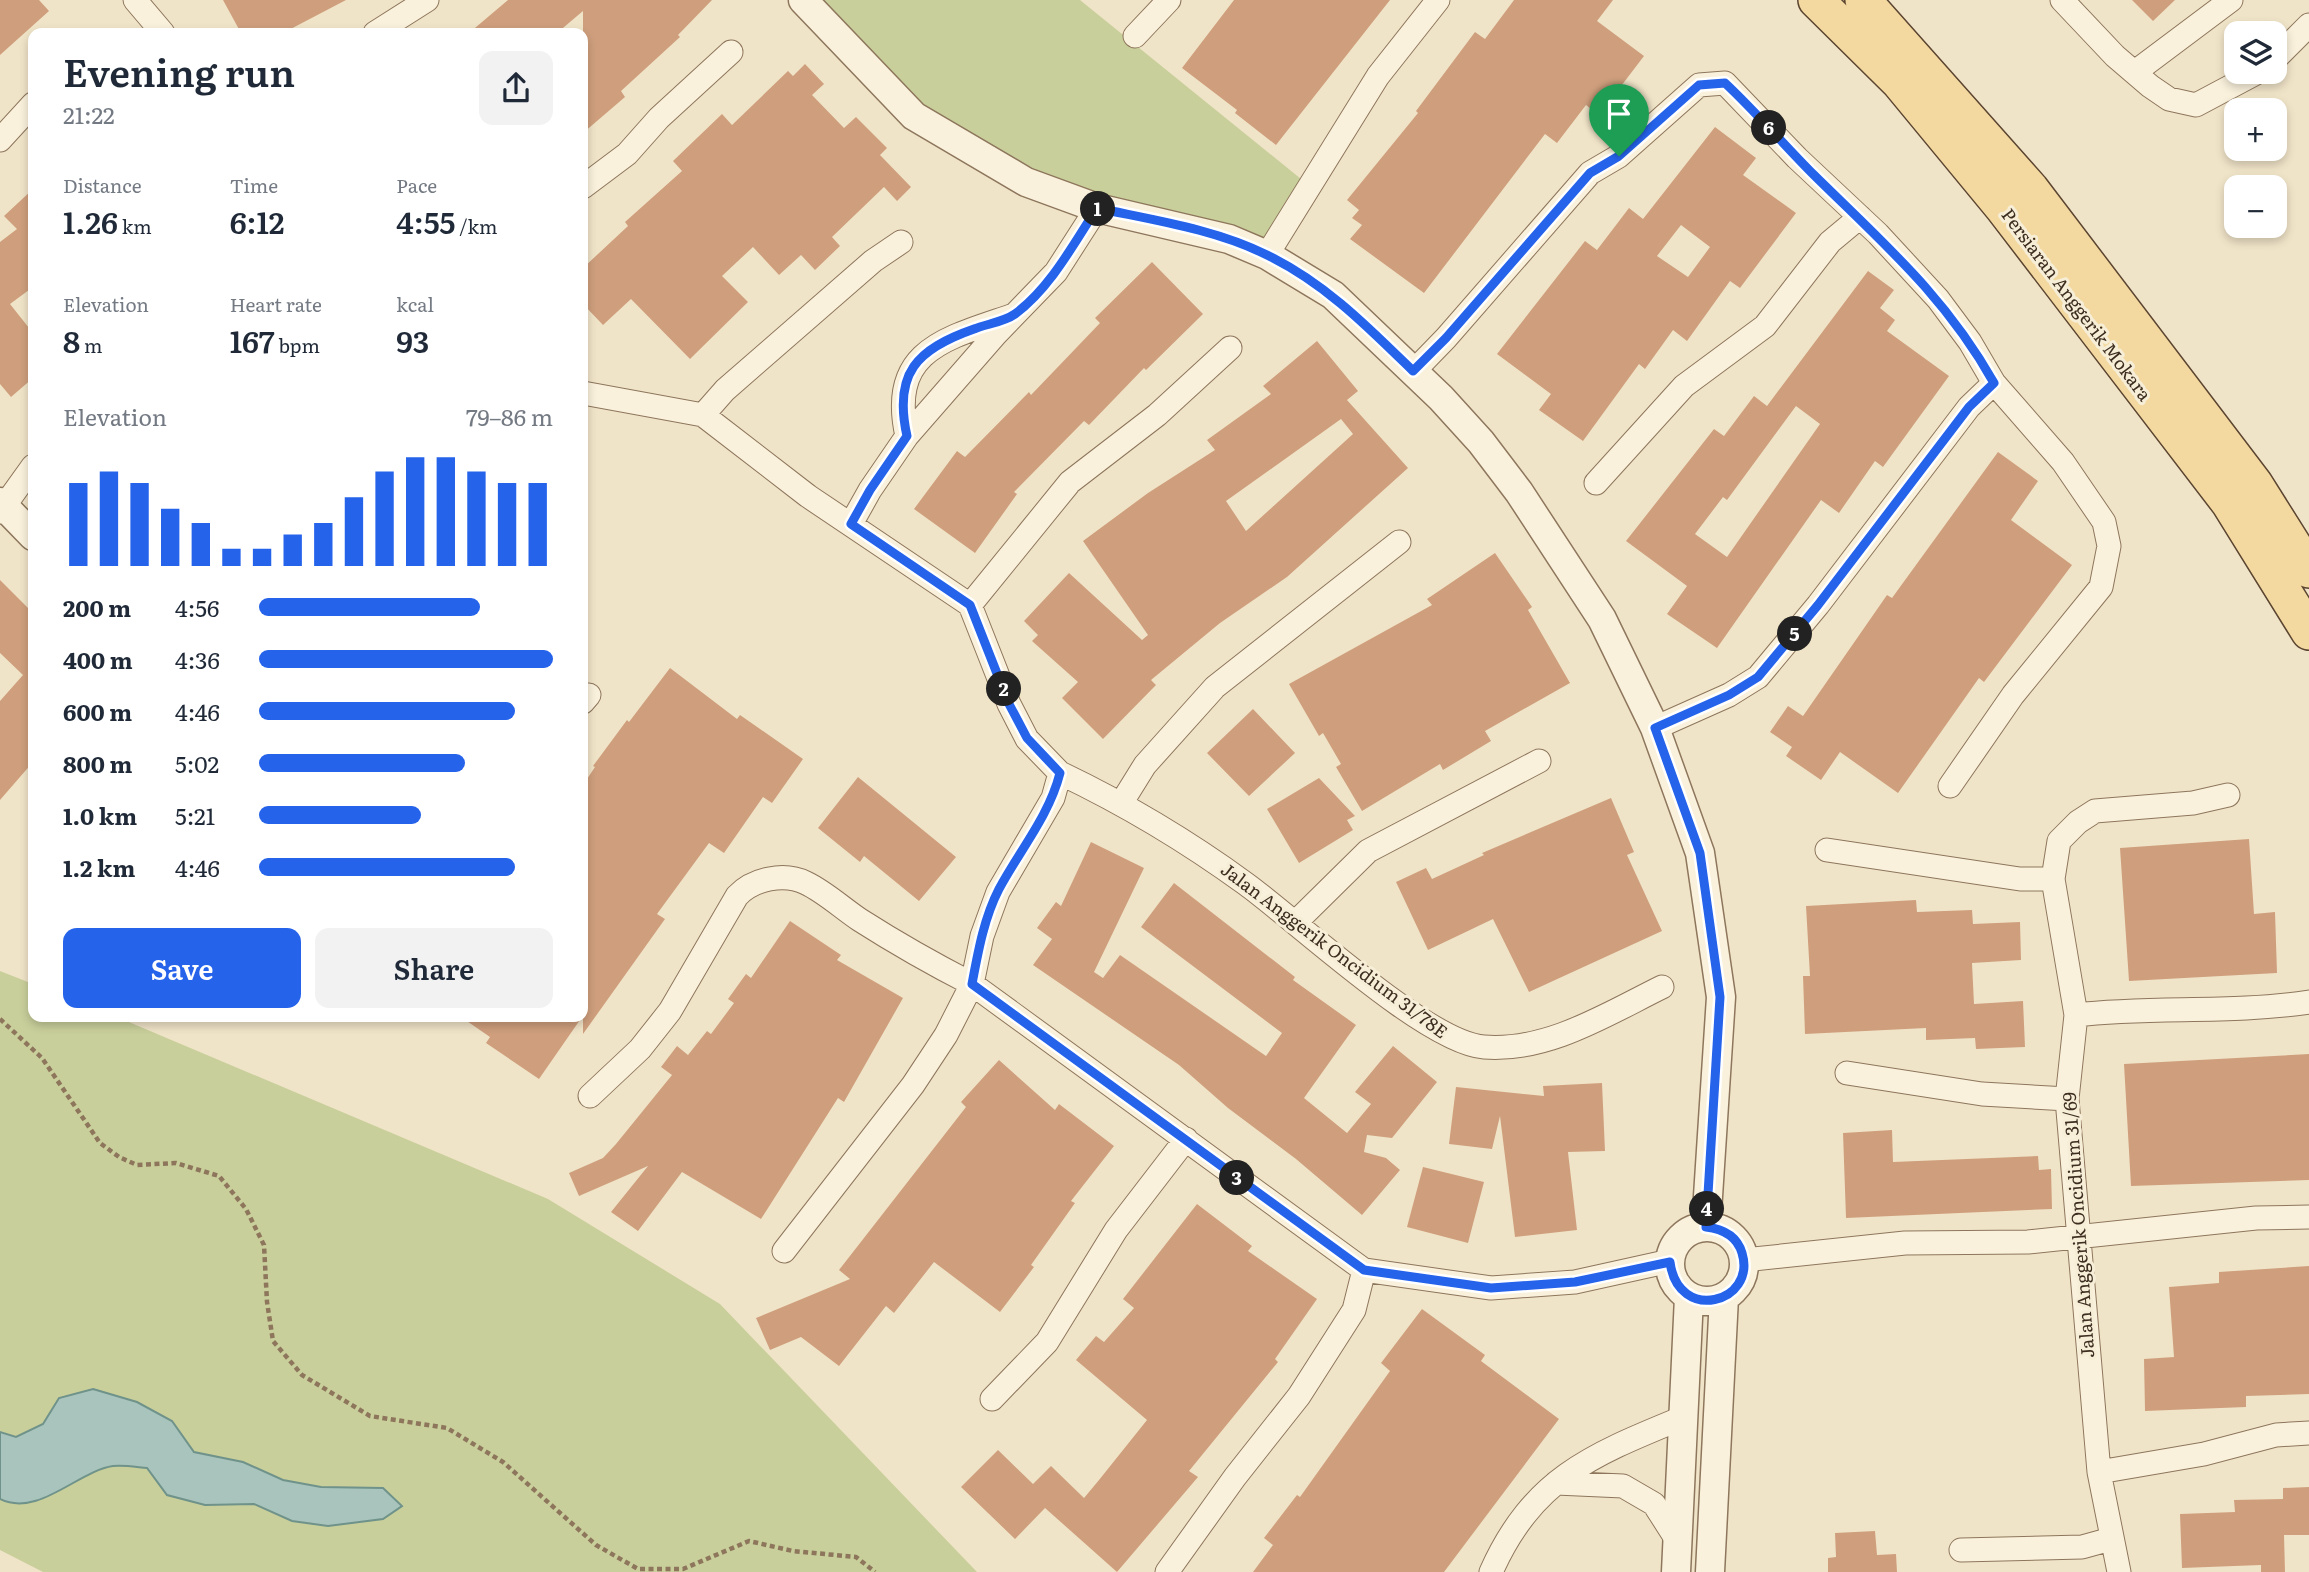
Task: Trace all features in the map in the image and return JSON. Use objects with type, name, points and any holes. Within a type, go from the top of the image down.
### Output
[{"type":"main road","name":"Persiaran Anggerik Mokara","points":[[1816,0],[1899,82],[2019,229],[2228,503],[2309,632]]},
{"type":"main road","name":"Persiaran Anggerik Mokara","points":[[1864,0],[2031,189],[2255,484],[2309,570]]},
{"type":"street","points":[[135,0],[159,28]]},
{"type":"street","points":[[383,28],[427,0]]},
{"type":"street","points":[[803,0],[914,116],[1026,182],[1097,208],[1229,239],[1268,255],[1333,295],[1413,371],[1481,442],[1519,492],[1602,618],[1655,728],[1700,853],[1720,997],[1706,1227]]},
{"type":"street","points":[[1135,36],[1169,0]]},
{"type":"street","points":[[1268,255],[1378,76],[1438,0]]},
{"type":"street","points":[[2062,0],[2134,72],[2169,99],[2196,105],[2235,84]]},
{"type":"street","points":[[2134,72],[2231,0]]},
{"type":"street","points":[[2287,47],[2309,25]]},
{"type":"street","points":[[588,183],[627,154],[667,110],[731,52]]},
{"type":"street","points":[[1413,371],[1446,338],[1590,173],[1619,156],[1699,85],[1725,83],[1938,299],[1970,342],[1994,383],[2063,462],[2104,522],[2109,546],[2101,587],[2013,695],[1950,786]]},
{"type":"street","points":[[0,140],[28,109]]},
{"type":"street","points":[[851,524],[870,490],[907,436],[1014,315],[1056,272],[1097,208]]},
{"type":"street","points":[[1596,483],[1684,386],[1765,326],[1830,242],[1860,217]]},
{"type":"street","points":[[703,415],[725,390],[873,261],[901,242]]},
{"type":"street","points":[[907,436],[901,410],[903,389],[924,353],[954,336],[1014,315]]},
{"type":"street","points":[[970,605],[1070,482],[1157,415],[1230,348]]},
{"type":"street","points":[[1655,728],[1729,695],[1758,677],[1818,605],[1969,407],[1994,383]]},
{"type":"street","points":[[588,394],[703,415],[851,524],[970,605],[1009,704],[1027,738],[1060,773],[1053,798],[998,891],[982,936],[972,984],[946,1035],[913,1085],[784,1251]]},
{"type":"street","points":[[28,472],[1,507],[28,531]]},
{"type":"street","points":[[1122,802],[1145,765],[1214,687],[1399,542]]},
{"type":"street","points":[[1296,922],[1368,851],[1539,761]]},
{"type":"street","name":"Jalan Anggerik Oncidium 31/78E","points":[[1060,773],[1122,802],[1235,876],[1374,985],[1455,1041],[1482,1047],[1511,1047],[1564,1035],[1662,987]]},
{"type":"street","name":"Jalan Anggerik Oncidium 31/69","points":[[2119,1572],[2099,1472],[2067,1099],[2076,1016],[2053,879],[2059,841],[2095,811],[2193,803],[2228,795]]},
{"type":"street","points":[[1827,850],[2020,879],[2053,879]]},
{"type":"street","points":[[590,1096],[640,1049],[670,1011],[737,895],[747,885],[764,880],[805,882],[908,951],[972,984],[1364,1270],[1491,1288],[1575,1282],[1670,1262]]},
{"type":"street","points":[[2076,1016],[2121,1010],[2279,1006],[2309,1002]]},
{"type":"street","points":[[1847,1073],[1982,1094],[2067,1099]]},
{"type":"street","points":[[992,1399],[1046,1342],[1116,1230],[1186,1139]]},
{"type":"street","points":[[1744,1260],[1905,1243],[2028,1242],[2256,1218],[2309,1217]]},
{"type":"street","points":[[1706,1227],[1719,1229],[1731,1236],[1740,1247],[1744,1260],[1740,1282],[1724,1297],[1706,1301],[1689,1297],[1678,1288],[1670,1262],[1672,1251],[1685,1234],[1706,1227]]},
{"type":"street","points":[[1167,1572],[1235,1477],[1299,1396],[1354,1310],[1364,1270]]},
{"type":"street","points":[[1676,1572],[1689,1297]]},
{"type":"street","points":[[1710,1572],[1724,1297]]},
{"type":"street","points":[[1491,1572],[1506,1538],[1525,1511],[1556,1483],[1599,1452],[1682,1418]]},
{"type":"street","points":[[2099,1472],[2204,1454],[2276,1435],[2309,1433]]},
{"type":"street","points":[[1556,1483],[1623,1486],[1654,1504],[1677,1540]]},
{"type":"street","points":[[1961,1550],[2082,1547],[2111,1539]]},
{"type":"path","points":[[0,1019],[41,1058],[100,1143],[119,1157],[137,1165],[176,1163],[219,1176],[246,1209],[264,1245],[273,1341],[302,1375],[370,1416],[447,1428],[503,1462],[596,1545],[638,1569],[683,1569],[749,1541],[793,1551],[856,1557],[875,1572]]},
{"type":"green space","points":[[804,0],[1080,0],[1306,183],[1249,260],[1122,223],[914,114]]},
{"type":"green space","points":[[0,971],[28,982],[28,1022],[129,1022],[548,1199],[720,1304],[977,1572],[43,1572],[0,1550]]},
{"type":"water","points":[[93,1389],[137,1402],[172,1421],[194,1452],[243,1462],[283,1480],[321,1487],[383,1488],[402,1506],[383,1519],[328,1526],[292,1521],[254,1504],[205,1505],[167,1495],[147,1468],[121,1466],[100,1470],[58,1492],[29,1503],[0,1499],[0,1432],[16,1437],[43,1424],[59,1398]]},
{"type":"building","points":[[0,0],[39,0],[49,11],[0,55]]},
{"type":"building","points":[[223,0],[346,0],[293,28],[238,28]]},
{"type":"building","points":[[508,0],[712,0],[678,35],[680,37],[621,91],[625,97],[588,129],[588,28],[583,28],[583,11],[563,28],[475,28]]},
{"type":"building","points":[[1234,0],[1390,0],[1276,145],[1235,113],[1237,110],[1182,68]]},
{"type":"building","points":[[1514,0],[1613,0],[1597,21],[1644,56],[1599,115],[1586,105],[1557,143],[1545,134],[1424,293],[1350,239],[1362,225],[1352,218],[1359,210],[1347,200],[1418,113],[1416,111],[1475,32],[1485,39]]},
{"type":"building","points":[[2132,0],[2175,0],[2153,21]]},
{"type":"building","points":[[805,64],[824,84],[812,95],[844,128],[856,117],[887,148],[880,155],[911,187],[897,201],[884,187],[832,237],[840,246],[815,270],[801,255],[779,275],[753,247],[722,276],[748,302],[690,359],[631,299],[603,325],[588,309],[588,263],[628,226],[625,222],[682,171],[673,161],[722,114],[732,125],[788,71],[793,76]]},
{"type":"building","points":[[1715,127],[1756,158],[1743,175],[1796,213],[1740,288],[1730,281],[1687,341],[1673,330],[1645,369],[1639,364],[1583,441],[1539,410],[1551,394],[1497,354],[1585,241],[1597,250],[1629,208],[1643,219]],"holes":[[[1681,225],[1710,247],[1688,277],[1657,256]]]},
{"type":"building","points":[[28,194],[28,291],[10,304],[28,327],[28,382],[11,397],[0,384],[0,242],[17,229],[4,216]]},
{"type":"building","points":[[1152,262],[1203,314],[1146,370],[1144,368],[1089,425],[1084,421],[1014,492],[1017,494],[975,553],[914,509],[957,451],[965,457],[1029,392],[1031,395],[1100,323],[1095,318]]},
{"type":"building","points":[[1868,271],[1894,290],[1880,308],[1895,320],[1887,331],[1949,376],[1883,467],[1875,461],[1839,513],[1821,500],[1717,648],[1667,614],[1687,586],[1626,541],[1714,429],[1724,436],[1754,396],[1767,406]],"holes":[[[1796,406],[1820,424],[1727,557],[1695,534],[1723,497],[1727,500]]]},
{"type":"building","points":[[1317,341],[1358,391],[1347,400],[1408,468],[1287,577],[1220,623],[1151,680],[1156,685],[1103,739],[1062,698],[1078,682],[1032,641],[1038,635],[1024,621],[1069,573],[1142,640],[1148,635],[1083,541],[1148,493],[1215,450],[1207,440],[1271,394],[1263,386]],"holes":[[[1341,419],[1353,434],[1246,531],[1226,501]]]},
{"type":"building","points":[[1998,452],[2038,481],[2011,520],[2072,565],[1984,682],[1979,678],[1898,793],[1840,752],[1821,780],[1786,756],[1792,747],[1770,732],[1788,706],[1803,716],[1887,595],[1892,598]]},
{"type":"building","points":[[1495,553],[1532,607],[1528,610],[1570,683],[1485,731],[1491,741],[1443,770],[1440,764],[1362,811],[1336,767],[1341,764],[1323,733],[1319,736],[1289,684],[1432,605],[1427,599]]},
{"type":"building","points":[[0,580],[28,608],[28,768],[0,800],[0,701],[23,675],[0,653]]},
{"type":"building","points":[[670,668],[737,719],[740,715],[803,759],[772,803],[763,797],[724,853],[709,843],[657,914],[665,919],[583,1034],[583,1022],[588,1022],[588,778],[595,767],[593,766],[627,720],[629,722]]},
{"type":"building","points":[[1253,709],[1295,753],[1249,796],[1207,753]]},
{"type":"building","points":[[858,777],[956,857],[919,901],[864,856],[860,862],[818,828]]},
{"type":"building","points":[[1319,778],[1355,816],[1347,820],[1353,830],[1299,863],[1267,809]]},
{"type":"building","points":[[1611,798],[1634,852],[1627,855],[1662,931],[1529,992],[1493,919],[1428,950],[1396,882],[1426,868],[1432,879],[1484,855],[1482,853]]},
{"type":"building","points":[[2249,839],[2254,914],[2275,912],[2277,973],[2129,981],[2120,848]]},
{"type":"building","points":[[1091,842],[1144,868],[1094,972],[1103,978],[1120,955],[1266,1056],[1282,1033],[1141,927],[1174,883],[1295,977],[1293,980],[1356,1025],[1304,1098],[1347,1133],[1371,1104],[1355,1092],[1393,1046],[1437,1082],[1392,1138],[1367,1135],[1364,1152],[1386,1158],[1400,1170],[1362,1215],[1296,1159],[1228,1108],[1179,1065],[1033,965],[1052,939],[1037,928],[1056,902],[1061,906]]},
{"type":"building","points":[[1916,900],[1917,912],[1972,910],[1973,924],[2020,922],[2021,960],[1972,963],[1974,1004],[2023,1001],[2025,1047],[1976,1049],[1975,1038],[1926,1040],[1926,1028],[1805,1034],[1803,976],[1810,976],[1806,906]]},
{"type":"building","points":[[790,921],[841,955],[837,960],[903,998],[844,1102],[838,1098],[761,1219],[682,1172],[638,1231],[611,1212],[648,1166],[579,1196],[569,1173],[603,1158],[616,1144],[672,1075],[661,1067],[677,1046],[688,1055],[707,1031],[711,1034],[734,1003],[728,999],[746,974],[751,978]]},
{"type":"building","points":[[468,1022],[579,1022],[539,1079],[486,1043],[490,1037]]},
{"type":"building","points":[[2309,1054],[2309,1180],[2131,1186],[2124,1064]]},
{"type":"building","points":[[999,1060],[1055,1110],[1059,1104],[1114,1146],[1071,1201],[1075,1203],[1031,1265],[1034,1267],[1000,1312],[934,1262],[894,1313],[886,1306],[839,1366],[801,1337],[770,1350],[756,1318],[850,1279],[839,1270],[966,1107],[961,1102]]},
{"type":"building","points":[[1602,1083],[1605,1151],[1568,1152],[1577,1230],[1515,1237],[1500,1116],[1492,1149],[1449,1144],[1456,1087],[1544,1096],[1543,1086]]},
{"type":"building","points":[[1892,1130],[1893,1162],[2038,1156],[2039,1170],[2051,1169],[2052,1209],[1846,1218],[1843,1133]]},
{"type":"building","points":[[1423,1167],[1484,1182],[1468,1243],[1407,1227]]},
{"type":"building","points":[[1197,1204],[1252,1246],[1248,1251],[1317,1299],[1275,1359],[1278,1362],[1189,1471],[1198,1477],[1117,1572],[1045,1508],[1015,1539],[961,1487],[998,1450],[1033,1484],[1051,1466],[1084,1498],[1147,1420],[1076,1360],[1096,1336],[1104,1342],[1134,1308],[1123,1299]]},
{"type":"building","points":[[2309,1266],[2309,1394],[2246,1396],[2246,1407],[2145,1411],[2144,1359],[2174,1357],[2169,1287],[2219,1283],[2219,1272]]},
{"type":"building","points":[[1422,1309],[1485,1355],[1481,1361],[1559,1419],[1444,1572],[1253,1572],[1273,1545],[1264,1538],[1297,1495],[1300,1497],[1390,1371],[1381,1363]]},
{"type":"building","points":[[2309,1487],[2309,1535],[2284,1535],[2285,1572],[2261,1572],[2261,1565],[2182,1568],[2180,1514],[2235,1512],[2234,1500],[2283,1499],[2283,1488]]},
{"type":"building","points":[[1875,1531],[1877,1555],[1896,1554],[1897,1572],[1828,1572],[1828,1558],[1836,1557],[1835,1533]]},
{"type":"route","points":[[1725,83],[1844,205],[1878,234],[1938,299],[1970,342],[1994,383],[1969,407],[1927,465],[1770,665],[1758,677],[1729,695],[1655,728],[1700,853],[1720,997],[1706,1227],[1719,1229],[1731,1236],[1740,1247],[1744,1260],[1744,1271],[1733,1291],[1724,1297],[1706,1301],[1689,1297],[1678,1288],[1670,1262],[1575,1282],[1491,1288],[1364,1270],[972,984],[982,936],[998,891],[1053,798],[1060,773],[1027,738],[1009,704],[970,605],[851,524],[870,490],[907,436],[901,410],[903,389],[924,353],[954,336],[1014,315],[1056,272],[1097,208],[1229,239],[1268,255],[1333,295],[1413,371],[1446,338],[1553,212],[1590,173],[1619,156],[1699,85],[1725,83]]}]
